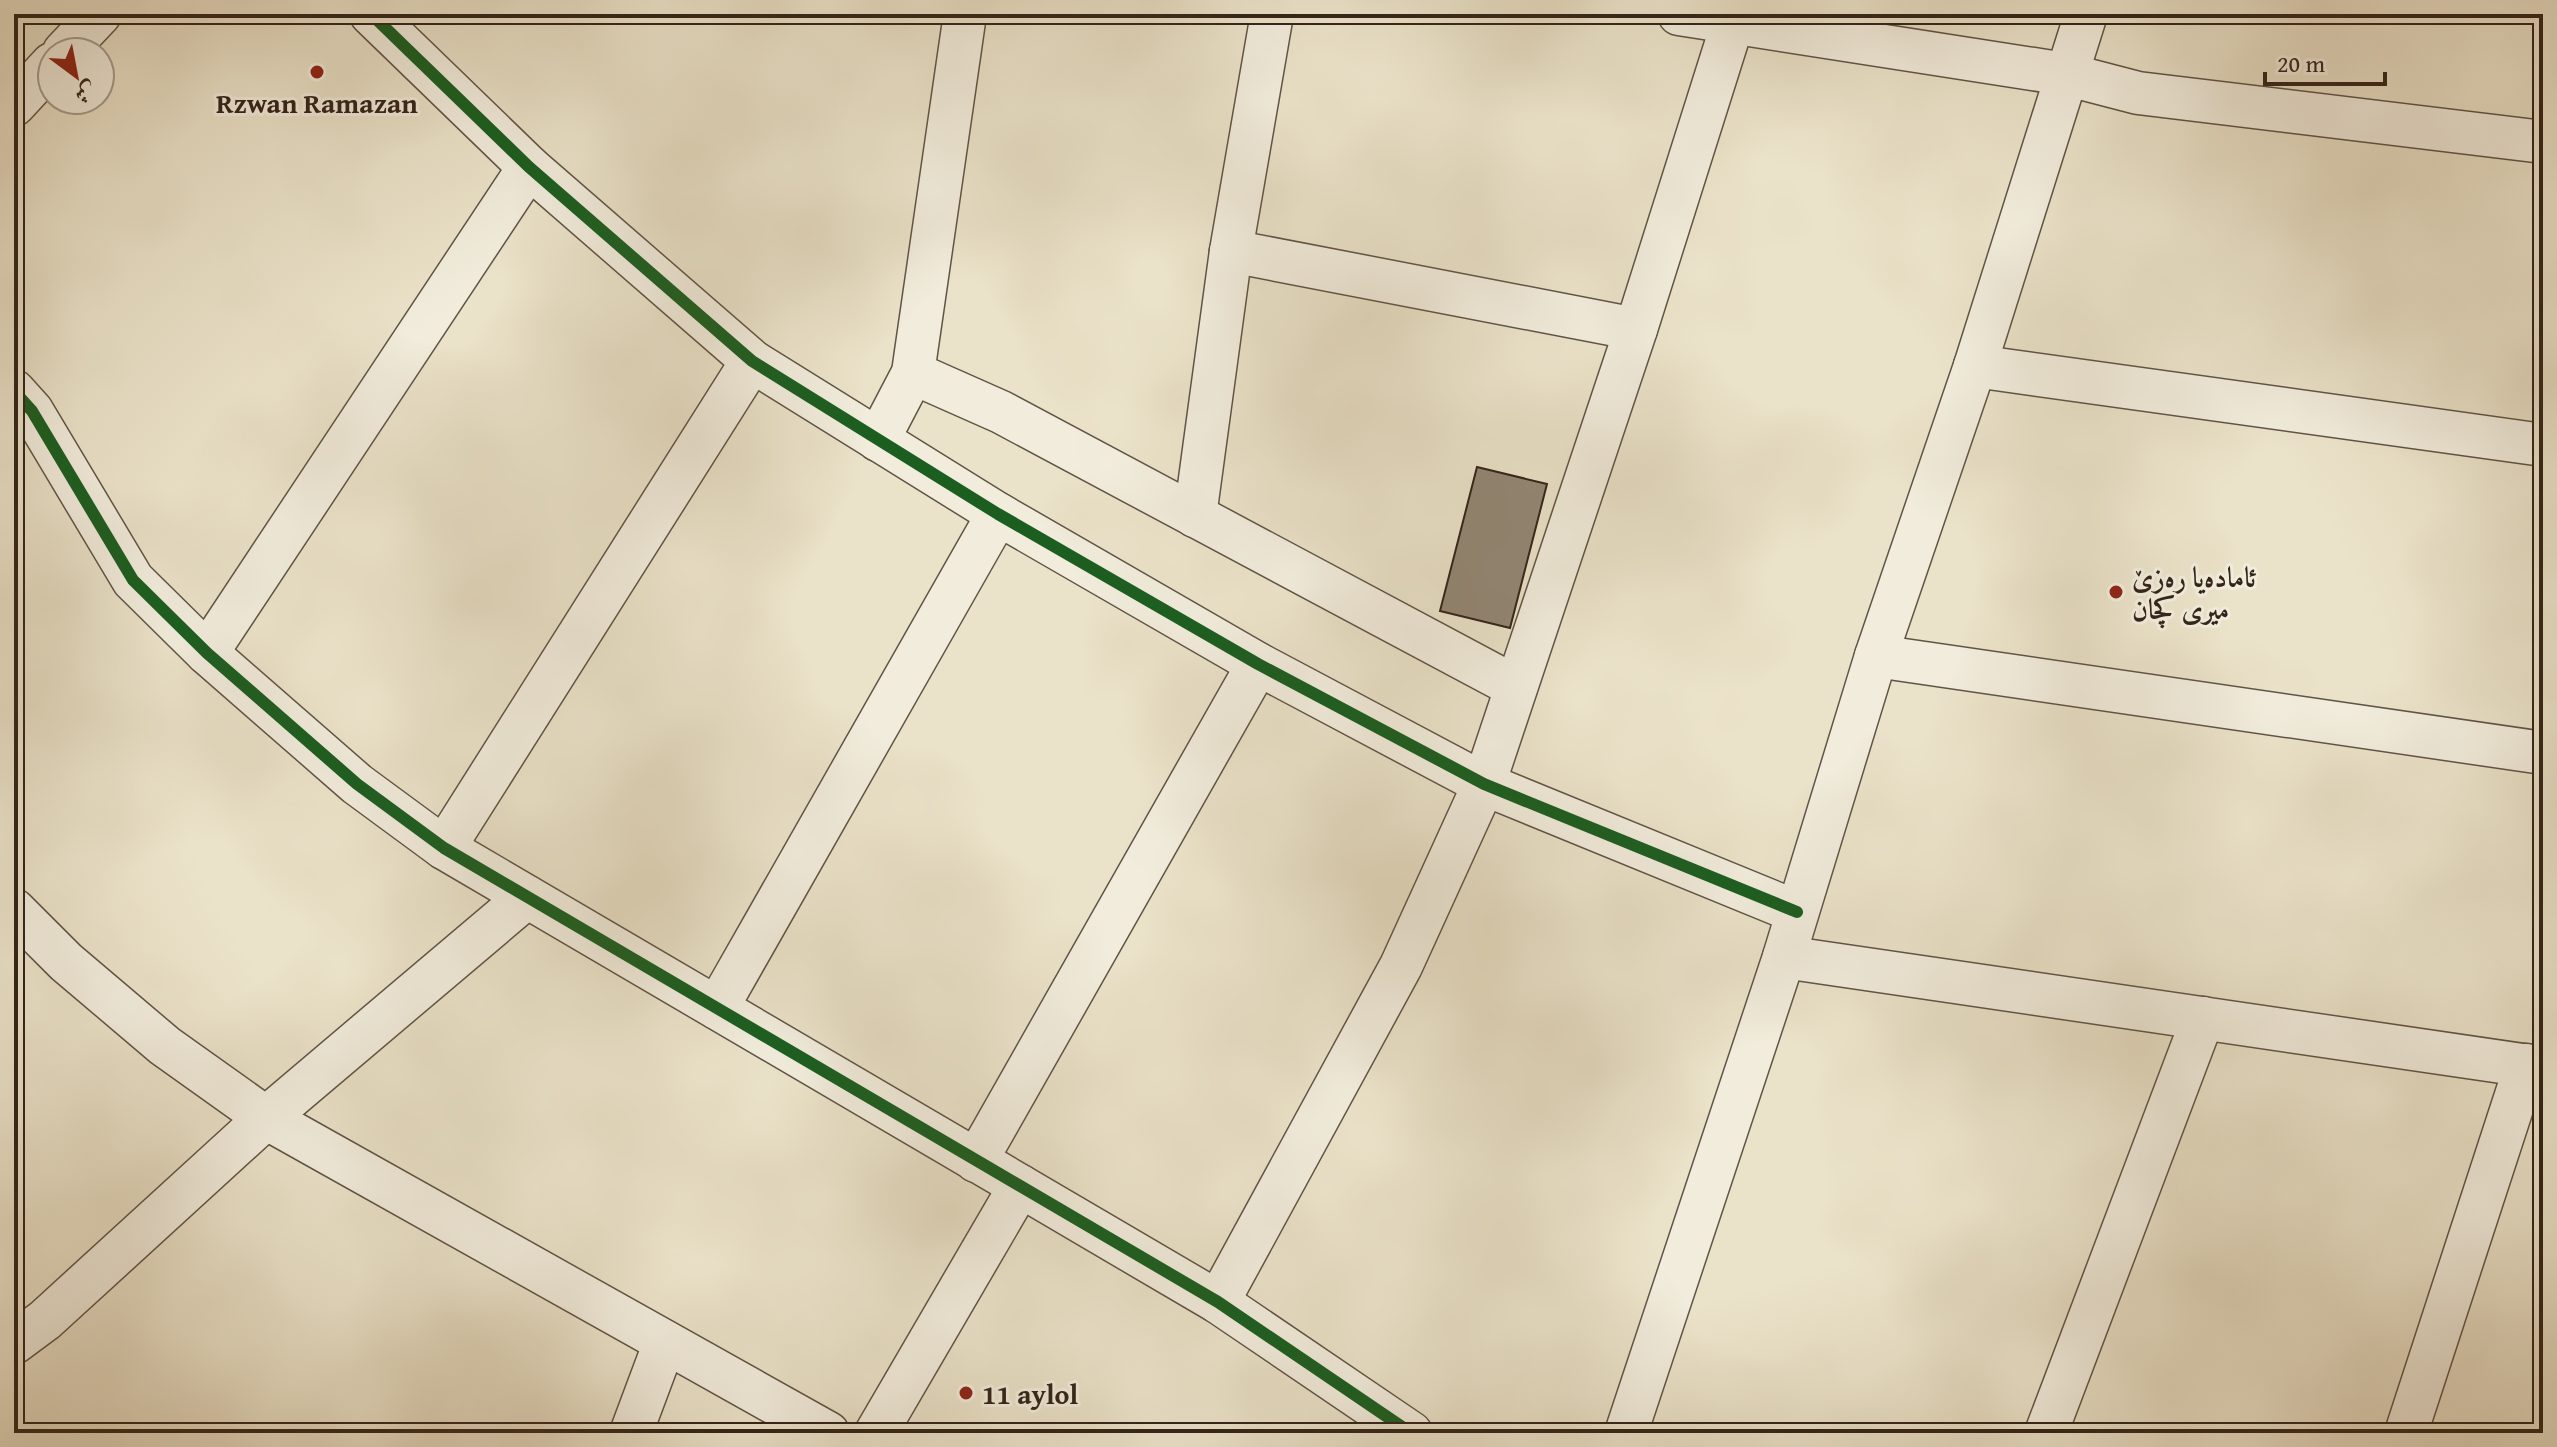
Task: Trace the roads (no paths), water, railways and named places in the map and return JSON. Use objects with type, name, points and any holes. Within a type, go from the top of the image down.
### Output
[{"type":"street","points":[[79,36],[100,14]]},
{"type":"street","points":[[371,14],[529,167],[752,361],[998,514],[1258,664],[1484,784],[1797,912]]},
{"type":"street","points":[[878,440],[913,373],[965,14]]},
{"type":"street","points":[[1195,516],[1231,251],[1272,14]]},
{"type":"street","points":[[1679,14],[2065,74],[2138,93],[2543,142]]},
{"type":"street","points":[[1626,1433],[1784,957],[1876,656],[1975,366],[2086,14]]},
{"type":"street","points":[[1218,1302],[1401,966],[1484,784],[1636,329],[1733,22]]},
{"type":"street","points":[[14,105],[36,81]]},
{"type":"street","points":[[207,653],[529,167]]},
{"type":"street","points":[[1231,251],[1636,329]]},
{"type":"street","points":[[444,848],[752,361]]},
{"type":"street","points":[[1975,366],[2543,445]]},
{"type":"street","points":[[913,373],[1001,412],[1516,687]]},
{"type":"street","points":[[14,391],[32,411],[133,580],[207,653],[357,784],[444,848],[1218,1302],[1411,1433]]},
{"type":"street","points":[[717,1008],[998,514]]},
{"type":"street","points":[[1876,656],[2543,753]]},
{"type":"street","points":[[976,1161],[1258,664]]},
{"type":"street","points":[[14,1343],[45,1320],[266,1118],[527,897]]},
{"type":"street","points":[[14,910],[66,962],[165,1046],[266,1118],[828,1433]]},
{"type":"street","points":[[1784,957],[2534,1067],[2406,1433]]},
{"type":"street","points":[[2046,1433],[2203,1018]]},
{"type":"street","points":[[876,1433],[1020,1186]]},
{"type":"street","points":[[631,1433],[665,1342]]},
{"type":"place","name":"Rzwan Ramazan","points":[[317,72]]},
{"type":"place","name":"ئامادەيا رەزێ ميرى كچان","points":[[2116,592]]},
{"type":"place","name":"11 aylol","points":[[966,1393]]}]
